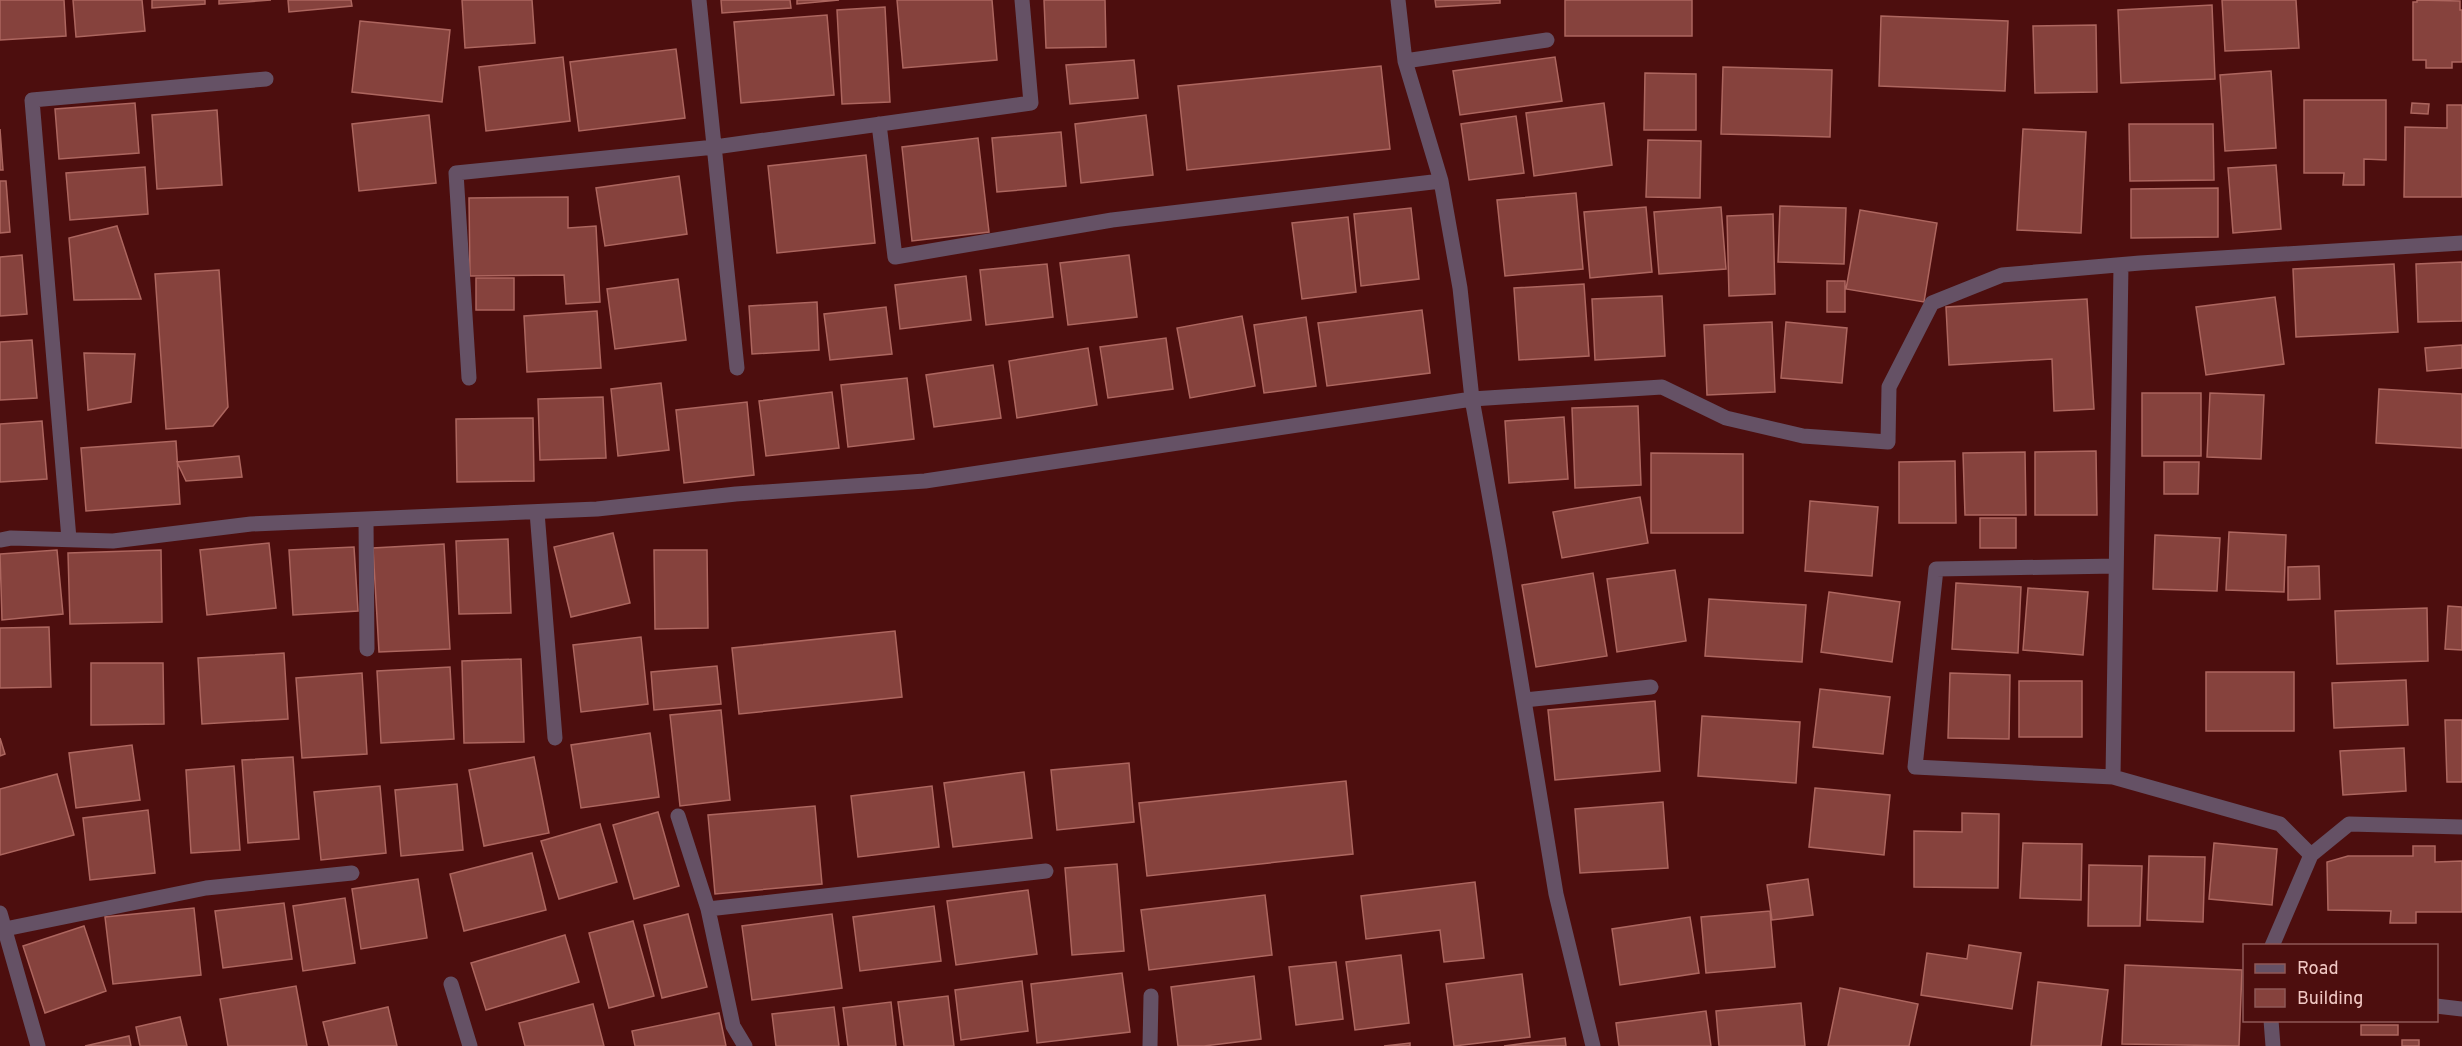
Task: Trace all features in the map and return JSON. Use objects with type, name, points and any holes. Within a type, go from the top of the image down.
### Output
[{"type":"street","points":[[699,0],[737,368]]},
{"type":"street","points":[[469,378],[456,173],[715,147],[1031,104],[1022,0]]},
{"type":"street","points":[[1398,0],[1406,61],[1441,181],[1460,288],[1472,399],[1556,894],[1593,1046]]},
{"type":"street","points":[[1406,61],[1547,40]]},
{"type":"street","points":[[69,539],[32,100],[266,79]]},
{"type":"street","points":[[879,124],[895,257],[1112,220],[1441,181]]},
{"type":"street","points":[[0,540],[11,538],[113,541],[251,524],[537,512],[736,494],[925,481],[1472,399],[1662,387],[1726,418],[1803,436],[1888,442],[1889,387],[1932,303],[2002,276],[2121,265],[2462,243]]},
{"type":"street","points":[[2113,777],[2121,265]]},
{"type":"street","points":[[537,512],[555,738]]},
{"type":"street","points":[[366,519],[368,649]]},
{"type":"street","points":[[2116,566],[1936,569],[1915,767],[2113,777],[2280,824],[2311,855]]},
{"type":"street","points":[[1524,700],[1652,687]]},
{"type":"street","points":[[678,816],[708,909],[733,1026],[745,1046]]},
{"type":"street","points":[[2272,944],[2311,855],[2349,824],[2462,827]]},
{"type":"street","points":[[708,909],[1046,870]]},
{"type":"street","points":[[4,929],[206,888],[352,873]]},
{"type":"street","points":[[0,913],[38,1046]]},
{"type":"street","points":[[451,984],[470,1046]]},
{"type":"street","points":[[1150,1046],[1151,996]]},
{"type":"street","points":[[2438,1006],[2462,1009]]},
{"type":"street","points":[[2271,1022],[2273,1046]]},
{"type":"building","points":[[0,0],[64,0],[66,36],[0,40]]},
{"type":"building","points":[[73,0],[142,0],[145,31],[76,37]]},
{"type":"building","points":[[152,0],[205,0],[205,4],[152,8]]},
{"type":"building","points":[[219,0],[271,0],[219,4]]},
{"type":"building","points":[[288,0],[351,0],[352,6],[289,12]]},
{"type":"building","points":[[462,0],[532,0],[535,43],[465,48]]},
{"type":"building","points":[[721,0],[790,0],[791,8],[722,13]]},
{"type":"building","points":[[797,0],[839,0],[797,4]]},
{"type":"building","points":[[897,0],[992,0],[997,60],[903,68]]},
{"type":"building","points":[[1044,0],[1105,0],[1106,47],[1046,48]]},
{"type":"building","points":[[1435,0],[1500,0],[1500,3],[1436,7]]},
{"type":"building","points":[[1565,0],[1692,0],[1692,36],[1565,36]]},
{"type":"building","points":[[2222,0],[2296,0],[2299,48],[2225,51]]},
{"type":"building","points":[[2417,0],[2460,1],[2462,62],[2452,62],[2452,68],[2426,68],[2426,60],[2413,60],[2413,2]]},
{"type":"building","points":[[2212,5],[2215,79],[2121,83],[2118,10]]},
{"type":"building","points":[[885,7],[890,102],[842,104],[837,10]]},
{"type":"building","points":[[827,15],[834,95],[741,103],[734,22]]},
{"type":"building","points":[[1881,16],[2008,21],[2005,91],[1879,86]]},
{"type":"building","points":[[360,21],[450,30],[442,102],[352,92]]},
{"type":"building","points":[[2096,25],[2097,92],[2035,93],[2033,26]]},
{"type":"building","points":[[676,49],[685,118],[579,131],[570,62]]},
{"type":"building","points":[[563,57],[570,121],[486,131],[479,67]]},
{"type":"building","points":[[1555,57],[1562,101],[1460,115],[1453,71]]},
{"type":"building","points":[[1134,60],[1138,98],[1070,104],[1066,65]]},
{"type":"building","points":[[1381,66],[1390,149],[1187,170],[1178,86]]},
{"type":"building","points":[[1723,67],[1832,70],[1830,137],[1721,134]]},
{"type":"building","points":[[2271,71],[2276,148],[2225,151],[2220,75]]},
{"type":"building","points":[[1645,73],[1696,74],[1696,130],[1644,130]]},
{"type":"building","points":[[2304,100],[2386,100],[2386,160],[2364,159],[2364,185],[2343,185],[2344,173],[2304,173]]},
{"type":"building","points":[[135,103],[139,153],[59,159],[55,109]]},
{"type":"building","points":[[1604,103],[1612,165],[1534,176],[1526,113]]},
{"type":"building","points":[[2412,103],[2429,104],[2428,114],[2411,113]]},
{"type":"building","points":[[2447,105],[2462,105],[2462,197],[2404,197],[2405,127],[2447,128]]},
{"type":"building","points":[[217,110],[222,185],[157,189],[152,115]]},
{"type":"building","points":[[429,115],[436,183],[359,191],[352,124]]},
{"type":"building","points":[[1146,115],[1153,175],[1081,183],[1075,124]]},
{"type":"building","points":[[1516,116],[1524,173],[1469,180],[1461,124]]},
{"type":"building","points":[[2129,124],[2213,124],[2214,180],[2130,181]]},
{"type":"building","points":[[0,129],[3,170],[0,170]]},
{"type":"building","points":[[2023,129],[2086,132],[2081,233],[2017,230]]},
{"type":"building","points":[[1061,132],[1066,186],[997,192],[992,138]]},
{"type":"building","points":[[978,138],[989,232],[912,241],[902,147]]},
{"type":"building","points":[[1648,140],[1701,141],[1700,198],[1646,197]]},
{"type":"building","points":[[866,155],[875,243],[777,253],[768,166]]},
{"type":"building","points":[[2276,165],[2281,229],[2233,233],[2228,168]]},
{"type":"building","points":[[145,167],[148,214],[70,220],[66,173]]},
{"type":"building","points":[[679,176],[687,234],[605,246],[596,188]]},
{"type":"building","points":[[0,181],[6,181],[10,232],[0,233]]},
{"type":"building","points":[[2218,188],[2218,237],[2131,238],[2131,189]]},
{"type":"building","points":[[1576,193],[1583,269],[1505,276],[1497,200]]},
{"type":"building","points":[[568,197],[568,228],[596,226],[600,302],[566,304],[564,275],[470,276],[469,198]]},
{"type":"building","points":[[1780,206],[1846,208],[1844,264],[1778,262]]},
{"type":"building","points":[[1646,207],[1652,272],[1590,278],[1584,212]]},
{"type":"building","points":[[1721,207],[1726,269],[1659,274],[1654,212]]},
{"type":"building","points":[[1411,208],[1419,279],[1361,286],[1354,214]]},
{"type":"building","points":[[1860,210],[1937,223],[1924,302],[1846,289]]},
{"type":"building","points":[[1773,214],[1775,294],[1729,296],[1727,216]]},
{"type":"building","points":[[1348,217],[1356,292],[1302,299],[1292,223]]},
{"type":"building","points":[[117,226],[141,299],[74,300],[69,238]]},
{"type":"building","points":[[22,255],[27,314],[0,316],[0,257]]},
{"type":"building","points":[[1129,255],[1137,317],[1068,325],[1060,263]]},
{"type":"building","points":[[2462,262],[2462,321],[2418,322],[2416,264]]},
{"type":"building","points":[[1047,264],[1053,317],[986,325],[980,270]]},
{"type":"building","points":[[2394,264],[2398,332],[2296,337],[2293,269]]},
{"type":"building","points":[[219,270],[228,407],[213,426],[166,429],[155,274]]},
{"type":"building","points":[[966,276],[971,320],[900,329],[895,285]]},
{"type":"building","points":[[476,278],[514,278],[514,310],[476,310]]},
{"type":"building","points":[[678,279],[686,340],[615,349],[607,289]]},
{"type":"building","points":[[1827,281],[1845,281],[1845,312],[1827,312]]},
{"type":"building","points":[[1584,284],[1589,356],[1519,360],[1514,288]]},
{"type":"building","points":[[1662,296],[1665,356],[1595,360],[1592,299]]},
{"type":"building","points":[[2275,297],[2284,364],[2206,375],[2196,307]]},
{"type":"building","points":[[2087,299],[2094,409],[2054,411],[2052,359],[1949,365],[1946,307]]},
{"type":"building","points":[[817,302],[819,350],[752,354],[749,306]]},
{"type":"building","points":[[886,307],[892,354],[830,360],[824,314]]},
{"type":"building","points":[[1422,310],[1430,373],[1327,386],[1318,323]]},
{"type":"building","points":[[597,311],[601,368],[527,372],[524,316]]},
{"type":"building","points":[[1242,316],[1255,386],[1190,398],[1177,328]]},
{"type":"building","points":[[1306,317],[1316,386],[1264,393],[1254,325]]},
{"type":"building","points":[[1772,322],[1775,392],[1707,395],[1704,325]]},
{"type":"building","points":[[1786,322],[1847,328],[1842,383],[1781,378]]},
{"type":"building","points":[[1166,338],[1173,389],[1108,398],[1100,347]]},
{"type":"building","points":[[32,340],[37,398],[0,400],[0,342]]},
{"type":"building","points":[[2462,345],[2462,368],[2427,371],[2425,348]]},
{"type":"building","points":[[1088,348],[1097,405],[1017,418],[1009,361]]},
{"type":"building","points":[[84,353],[135,354],[131,402],[88,410]]},
{"type":"building","points":[[993,365],[1001,418],[934,427],[926,375]]},
{"type":"building","points":[[907,378],[914,439],[848,447],[841,385]]},
{"type":"building","points":[[661,383],[669,450],[618,456],[611,389]]},
{"type":"building","points":[[2379,389],[2462,394],[2462,448],[2376,443]]},
{"type":"building","points":[[832,392],[839,448],[766,456],[759,401]]},
{"type":"building","points":[[2142,393],[2201,393],[2201,456],[2142,456]]},
{"type":"building","points":[[2210,393],[2264,395],[2261,459],[2207,457]]},
{"type":"building","points":[[603,397],[606,458],[540,460],[538,399]]},
{"type":"building","points":[[747,402],[754,475],[684,483],[676,410]]},
{"type":"building","points":[[1638,406],[1641,485],[1575,488],[1572,408]]},
{"type":"building","points":[[1564,417],[1568,479],[1509,483],[1505,421]]},
{"type":"building","points":[[533,418],[534,481],[457,482],[456,419]]},
{"type":"building","points":[[42,421],[47,479],[0,482],[0,424]]},
{"type":"building","points":[[176,441],[180,504],[86,511],[81,448]]},
{"type":"building","points":[[2096,451],[2097,515],[2035,515],[2035,452]]},
{"type":"building","points":[[2025,452],[2026,515],[1965,515],[1963,453]]},
{"type":"building","points":[[1651,453],[1743,454],[1743,533],[1651,533]]},
{"type":"building","points":[[239,456],[242,477],[186,481],[177,462]]},
{"type":"building","points":[[1955,461],[1956,523],[1899,523],[1899,462]]},
{"type":"building","points":[[2164,462],[2199,462],[2198,494],[2164,494]]},
{"type":"building","points":[[1640,497],[1648,543],[1562,558],[1553,512]]},
{"type":"building","points":[[1810,501],[1878,507],[1872,576],[1805,571]]},
{"type":"building","points":[[1980,518],[2016,518],[2016,548],[1980,548]]},
{"type":"building","points":[[2229,532],[2286,535],[2284,592],[2226,590]]},
{"type":"building","points":[[613,533],[630,603],[571,617],[554,547]]},
{"type":"building","points":[[2155,535],[2220,538],[2217,591],[2153,589]]},
{"type":"building","points":[[508,539],[511,613],[459,614],[456,541]]},
{"type":"building","points":[[269,543],[276,608],[207,615],[200,550]]},
{"type":"building","points":[[444,544],[450,649],[379,652],[373,548]]},
{"type":"building","points":[[354,547],[358,611],[293,615],[289,550]]},
{"type":"building","points":[[57,550],[63,614],[2,620],[0,554]]},
{"type":"building","points":[[161,550],[162,622],[70,624],[68,553]]},
{"type":"building","points":[[654,550],[707,550],[708,628],[655,629]]},
{"type":"building","points":[[2319,566],[2320,599],[2288,600],[2288,567]]},
{"type":"building","points":[[1675,570],[1686,641],[1617,652],[1607,579]]},
{"type":"building","points":[[1593,573],[1607,656],[1536,667],[1522,585]]},
{"type":"building","points":[[1956,583],[2021,587],[2018,653],[1952,649]]},
{"type":"building","points":[[2028,588],[2088,592],[2083,655],[2023,650]]},
{"type":"building","points":[[1829,592],[1900,602],[1892,662],[1821,652]]},
{"type":"building","points":[[1709,599],[1806,605],[1802,662],[1705,656]]},
{"type":"building","points":[[2448,606],[2462,607],[2462,650],[2445,649]]},
{"type":"building","points":[[2427,608],[2428,661],[2337,664],[2335,611]]},
{"type":"building","points":[[49,627],[51,687],[0,688],[0,628]]},
{"type":"building","points":[[895,631],[902,697],[739,714],[732,648]]},
{"type":"building","points":[[641,637],[648,704],[581,712],[573,645]]},
{"type":"building","points":[[284,653],[288,719],[202,724],[198,658]]},
{"type":"building","points":[[521,659],[524,742],[464,743],[462,661]]},
{"type":"building","points":[[91,663],[163,663],[164,724],[91,725]]},
{"type":"building","points":[[717,666],[721,704],[654,710],[651,672]]},
{"type":"building","points":[[450,667],[454,739],[381,743],[377,671]]},
{"type":"building","points":[[2206,672],[2294,672],[2294,731],[2206,731]]},
{"type":"building","points":[[362,673],[367,754],[302,758],[296,678]]},
{"type":"building","points":[[1950,673],[2010,675],[2009,739],[1948,738]]},
{"type":"building","points":[[2406,680],[2408,725],[2334,728],[2332,683]]},
{"type":"building","points":[[2019,681],[2082,681],[2082,737],[2019,737]]},
{"type":"building","points":[[1820,689],[1890,697],[1883,754],[1813,747]]},
{"type":"building","points":[[1655,701],[1660,771],[1555,780],[1548,710]]},
{"type":"building","points":[[721,710],[730,800],[680,806],[670,715]]},
{"type":"building","points":[[1702,716],[1800,722],[1796,783],[1698,776]]},
{"type":"building","points":[[2445,720],[2462,720],[2462,782],[2447,782]]},
{"type":"building","points":[[650,733],[659,797],[581,808],[571,745]]},
{"type":"building","points":[[0,738],[5,754],[0,756]]},
{"type":"building","points":[[132,745],[140,800],[76,808],[69,753]]},
{"type":"building","points":[[2404,748],[2406,791],[2343,795],[2340,751]]},
{"type":"building","points":[[293,757],[299,839],[248,843],[242,760]]},
{"type":"building","points":[[534,757],[549,833],[484,846],[469,770]]},
{"type":"building","points":[[1129,763],[1134,822],[1057,830],[1051,770]]},
{"type":"building","points":[[234,766],[240,850],[191,853],[186,770]]},
{"type":"building","points":[[1024,772],[1032,838],[953,847],[944,783]]},
{"type":"building","points":[[57,774],[74,835],[0,855],[0,789]]},
{"type":"building","points":[[1346,781],[1353,854],[1147,876],[1139,803]]},
{"type":"building","points":[[457,784],[463,850],[401,856],[395,790]]},
{"type":"building","points":[[380,786],[386,853],[321,860],[314,792]]},
{"type":"building","points":[[932,786],[939,847],[858,857],[851,796]]},
{"type":"building","points":[[1815,788],[1890,795],[1884,855],[1809,847]]},
{"type":"building","points":[[1663,802],[1668,868],[1580,873],[1575,809]]},
{"type":"building","points":[[815,806],[822,884],[715,894],[708,815]]},
{"type":"building","points":[[148,810],[155,873],[90,880],[83,818]]},
{"type":"building","points":[[658,812],[679,886],[634,899],[613,825]]},
{"type":"building","points":[[1962,813],[1999,814],[1998,888],[1914,887],[1914,831],[1962,832]]},
{"type":"building","points":[[600,824],[617,882],[559,899],[541,841]]},
{"type":"building","points":[[2023,843],[2082,844],[2081,900],[2020,898]]},
{"type":"building","points":[[2214,843],[2277,849],[2272,905],[2209,899]]},
{"type":"building","points":[[2413,846],[2435,846],[2435,862],[2462,861],[2462,912],[2416,912],[2416,923],[2390,923],[2391,911],[2328,910],[2327,862],[2348,856],[2413,856]]},
{"type":"building","points":[[532,853],[546,910],[464,931],[450,874]]},
{"type":"building","points":[[2149,856],[2205,857],[2203,922],[2147,920]]},
{"type":"building","points":[[1117,864],[1124,951],[1072,955],[1065,868]]},
{"type":"building","points":[[2089,865],[2142,866],[2140,926],[2088,926]]},
{"type":"building","points":[[418,879],[427,938],[361,949],[352,889]]},
{"type":"building","points":[[1808,879],[1813,915],[1772,920],[1767,885]]},
{"type":"building","points":[[1475,882],[1484,958],[1444,962],[1440,930],[1366,939],[1361,896]]},
{"type":"building","points":[[1028,890],[1037,954],[956,965],[947,901]]},
{"type":"building","points":[[1265,895],[1272,955],[1149,970],[1141,910]]},
{"type":"building","points":[[345,898],[355,963],[303,971],[293,906]]},
{"type":"building","points":[[284,903],[292,959],[223,968],[215,911]]},
{"type":"building","points":[[934,906],[941,961],[860,971],[853,917]]},
{"type":"building","points":[[194,908],[201,975],[113,984],[105,917]]},
{"type":"building","points":[[1770,911],[1775,967],[1706,973],[1701,917]]},
{"type":"building","points":[[688,914],[707,987],[662,998],[644,925]]},
{"type":"building","points":[[832,914],[842,988],[752,1000],[742,926]]},
{"type":"building","points":[[1690,917],[1699,973],[1620,985],[1612,929]]},
{"type":"building","points":[[633,921],[654,996],[609,1008],[589,933]]},
{"type":"building","points":[[84,926],[106,991],[45,1013],[23,946]]},
{"type":"building","points":[[565,935],[579,982],[486,1010],[471,963]]},
{"type":"building","points":[[1969,945],[2021,953],[2012,1009],[1921,995],[1927,953],[1967,959]]},
{"type":"building","points":[[1401,955],[1409,1023],[1355,1030],[1346,962]]},
{"type":"building","points":[[1336,962],[1343,1019],[1296,1025],[1289,967]]},
{"type":"building","points":[[2125,965],[2242,970],[2239,1046],[2122,1044]]},
{"type":"building","points":[[1122,973],[1130,1032],[1037,1043],[1031,984]]},
{"type":"building","points":[[1522,974],[1530,1037],[1454,1046],[1446,984]]},
{"type":"building","points":[[1254,976],[1261,1039],[1204,1046],[1178,1046],[1171,987]]},
{"type":"building","points":[[1022,981],[1028,1031],[961,1040],[955,990]]},
{"type":"building","points":[[2038,982],[2108,990],[2101,1046],[2031,1046]]},
{"type":"building","points":[[296,986],[307,1046],[228,1046],[220,999]]},
{"type":"building","points":[[1840,988],[1918,1004],[1909,1046],[1828,1046]]},
{"type":"building","points":[[948,996],[954,1046],[904,1046],[898,1002]]},
{"type":"building","points":[[891,1002],[896,1046],[848,1046],[843,1008]]},
{"type":"building","points":[[1801,1003],[1805,1046],[1719,1046],[1716,1011]]},
{"type":"building","points":[[593,1004],[604,1046],[525,1046],[519,1023]]},
{"type":"building","points":[[388,1007],[397,1046],[329,1046],[323,1022]]},
{"type":"building","points":[[834,1007],[839,1046],[776,1046],[772,1014]]},
{"type":"building","points":[[1706,1011],[1711,1046],[1619,1046],[1616,1023]]},
{"type":"building","points":[[719,1013],[726,1046],[635,1046],[632,1031]]},
{"type":"building","points":[[180,1017],[187,1046],[140,1046],[136,1027]]},
{"type":"building","points":[[2361,1025],[2398,1025],[2398,1035],[2361,1035]]},
{"type":"building","points":[[129,1036],[131,1046],[85,1046]]},
{"type":"building","points":[[1565,1038],[1566,1046],[1504,1046]]},
{"type":"building","points":[[2402,1040],[2419,1040],[2419,1046],[2402,1046]]},
{"type":"building","points":[[1410,1043],[1410,1046],[1384,1046]]}]
